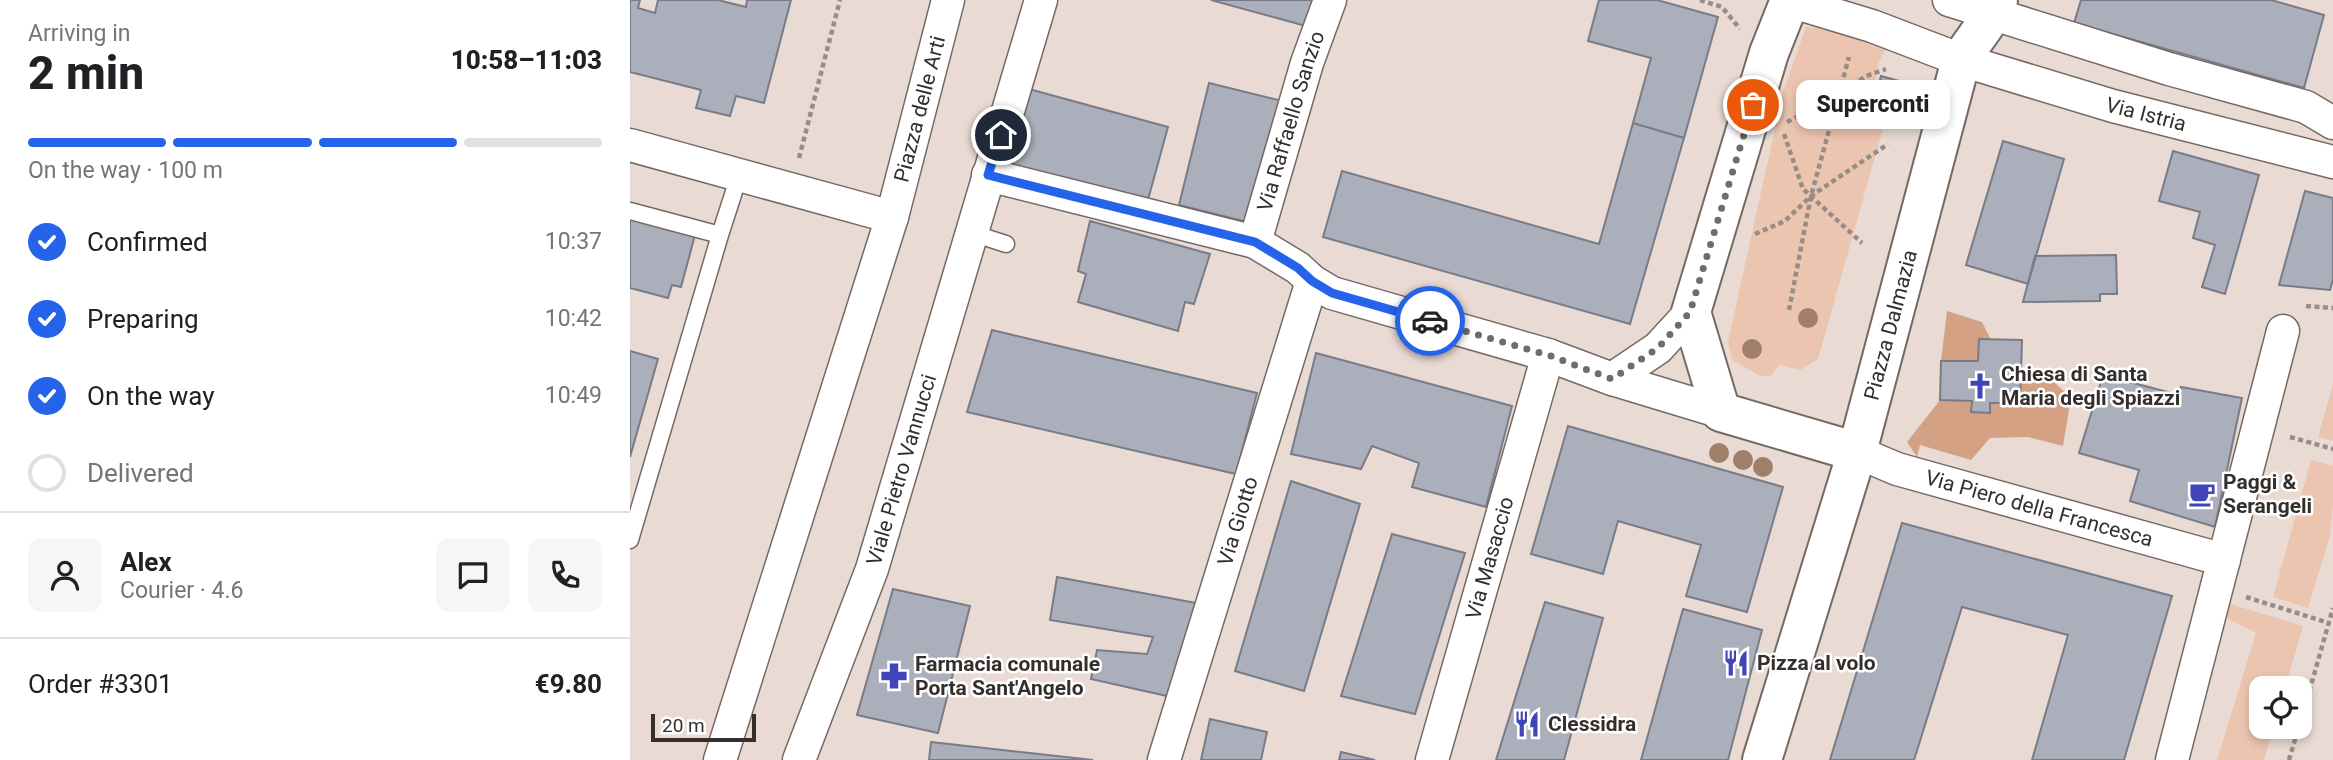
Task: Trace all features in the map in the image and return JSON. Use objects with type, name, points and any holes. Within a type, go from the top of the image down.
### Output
[{"type":"street","name":"Piazza delle Arti","points":[[892,217],[948,0]]},
{"type":"street","points":[[1041,0],[988,175],[1255,242],[1332,293],[1548,355],[1612,379],[1857,452]]},
{"type":"street","name":"Via Raffaello Sanzio","points":[[1255,242],[1307,63],[1330,0]]},
{"type":"street","points":[[1612,379],[1658,348],[1690,312],[1769,53],[1789,0],[1872,26],[1961,60]]},
{"type":"street","points":[[1949,0],[1995,8],[2169,69],[2306,107],[2333,123]]},
{"type":"street","name":"Piazza Dalmazia","points":[[1762,760],[1857,452],[1961,60],[1995,8]]},
{"type":"street","name":"Via Istria","points":[[1961,60],[2113,106],[2333,162]]},
{"type":"street","points":[[630,145],[892,217],[720,760]]},
{"type":"street","name":"Viale Pietro Vannucci","points":[[799,760],[872,569],[988,175]]},
{"type":"street","name":"Via Giotto","points":[[1164,760],[1312,281]]},
{"type":"street","points":[[1690,312],[1721,412]]},
{"type":"street","points":[[2172,760],[2290,318]]},
{"type":"street","name":"Via Masaccio","points":[[1432,760],[1548,355]]},
{"type":"street","name":"Via Piero della Francesca","points":[[1857,452],[1896,469],[2220,574]]},
{"type":"lane","points":[[630,540],[739,176]]},
{"type":"lane","points":[[630,211],[720,235]]},
{"type":"lane","points":[[971,233],[1006,244]]},
{"type":"path","points":[[791,189],[840,0]]},
{"type":"path","points":[[1700,0],[1722,7],[1741,29],[1746,40],[1769,53]]},
{"type":"path","points":[[1789,310],[1811,196],[1850,57]]},
{"type":"path","points":[[1863,243],[1803,189],[1781,125],[1839,94],[1866,76],[1889,68]]},
{"type":"path","points":[[1755,234],[1785,222],[1811,196],[1888,144]]},
{"type":"path","points":[[2290,318],[2333,308]]},
{"type":"path","points":[[2316,444],[2333,449]]},
{"type":"path","points":[[2220,574],[2329,623]]},
{"type":"path","points":[[2312,681],[2333,608]]},
{"type":"path","points":[[2289,760],[2295,739]]},
{"type":"shaded area","points":[[1806,27],[1822,28],[1886,49],[1879,61],[1868,116],[1886,118],[1818,359],[1800,370],[1779,365],[1771,376],[1760,376],[1732,360],[1728,342],[1783,92]]},
{"type":"shaded area","points":[[1947,311],[1982,322],[1991,340],[1978,361],[1941,361]]},
{"type":"shaded area","points":[[2040,369],[2071,398],[2063,446],[2028,437],[1990,438],[1971,460],[1920,445],[1917,457],[1907,442],[1940,400],[1972,401],[1972,412],[1990,413],[1990,403],[2020,403],[2021,371]]},
{"type":"shaded area","points":[[2333,384],[2333,441],[2318,437]]},
{"type":"shaded area","points":[[2311,460],[2333,466],[2333,504],[2330,536],[2308,608],[2273,597]]},
{"type":"shaded area","points":[[2227,603],[2303,626],[2288,676],[2249,676],[2249,739],[2270,739],[2264,760],[2217,760],[2256,633],[2221,615]]},
{"type":"building","points":[[630,0],[640,0],[638,8],[655,13],[658,0],[718,0],[746,7],[747,0],[791,0],[764,103],[736,96],[730,116],[696,108],[701,90],[630,72]]},
{"type":"building","points":[[1211,0],[1313,0],[1306,26]]},
{"type":"building","points":[[1599,0],[1657,0],[1718,17],[1684,138],[1633,123],[1651,58],[1588,41]]},
{"type":"building","points":[[2081,0],[2271,0],[2324,15],[2304,88],[2074,23]]},
{"type":"building","points":[[1881,76],[1899,81],[1890,116],[1871,111]]},
{"type":"building","points":[[1209,83],[1282,101],[1251,223],[1179,205]]},
{"type":"building","points":[[1029,89],[1168,127],[1146,207],[1007,169]]},
{"type":"building","points":[[1633,123],[1684,138],[1630,324],[1323,237],[1342,171],[1599,244]]},
{"type":"building","points":[[2003,141],[2064,159],[2028,284],[1966,265]]},
{"type":"building","points":[[2173,151],[2259,175],[2225,294],[2202,287],[2215,245],[2193,238],[2200,212],[2159,201]]},
{"type":"building","points":[[2305,191],[2333,198],[2333,279],[2330,290],[2279,285]]},
{"type":"building","points":[[630,217],[695,235],[681,287],[672,285],[668,298],[630,288]]},
{"type":"building","points":[[1090,221],[1210,254],[1194,304],[1185,302],[1178,331],[1078,302],[1086,274],[1078,271]]},
{"type":"building","points":[[2116,255],[2117,294],[2100,294],[2100,301],[2023,302],[2035,256]]},
{"type":"building","points":[[992,330],[1257,393],[1236,474],[967,412]]},
{"type":"building","name":"Chiesa di Santa Maria degli Spiazzi","points":[[1979,339],[2022,340],[2020,403],[1990,403],[1990,413],[1971,412],[1972,401],[1940,400],[1941,361],[1978,361]]},
{"type":"building","points":[[630,351],[658,359],[630,457]]},
{"type":"building","points":[[1316,353],[1512,406],[1486,507],[1412,487],[1419,463],[1372,446],[1361,469],[1291,454]]},
{"type":"building","points":[[2103,375],[2179,395],[2181,387],[2242,398],[2215,527],[2130,501],[2139,470],[2079,453]]},
{"type":"building","points":[[1568,426],[1783,487],[1747,612],[1686,596],[1701,545],[1618,521],[1603,574],[1531,554]]},
{"type":"building","points":[[1291,481],[1360,504],[1304,691],[1235,671]]},
{"type":"building","points":[[1902,523],[2172,596],[2124,760],[2032,760],[2068,635],[1962,607],[1914,760],[1830,760]]},
{"type":"building","points":[[1392,534],[1465,553],[1415,714],[1341,696]]},
{"type":"building","points":[[1057,577],[1207,605],[1176,698],[1091,679],[1097,650],[1147,654],[1153,637],[1050,620]]},
{"type":"building","points":[[893,589],[970,606],[938,733],[857,715]]},
{"type":"building","points":[[1545,602],[1603,618],[1564,760],[1496,760]]},
{"type":"building","points":[[1683,609],[1762,630],[1728,760],[1641,760]]},
{"type":"building","points":[[1210,719],[1267,732],[1261,760],[1201,760]]},
{"type":"building","points":[[931,742],[1093,760],[929,760]]},
{"type":"building","points":[[1341,752],[1375,760],[1339,760]]},
{"type":"way so far","points":[[1430,321],[1548,355],[1612,379],[1658,348],[1690,312],[1753,105]]},
{"type":"place","name":"Superconti","points":[[1753,105]]},
{"type":"place","name":"Chiesa di Santa Maria degli Spiazzi","points":[[1980,386]]},
{"type":"place","name":"Paggi & Serangeli","points":[[2202,494]]},
{"type":"place","name":"Pizza al volo","points":[[1736,663]]},
{"type":"place","name":"Farmacia comunale Porta Sant'Angelo","points":[[894,676]]},
{"type":"place","name":"Clessidra","points":[[1527,724]]},
{"type":"route","points":[[1001,135],[988,175],[1255,242],[1332,293],[1430,321]]}]
